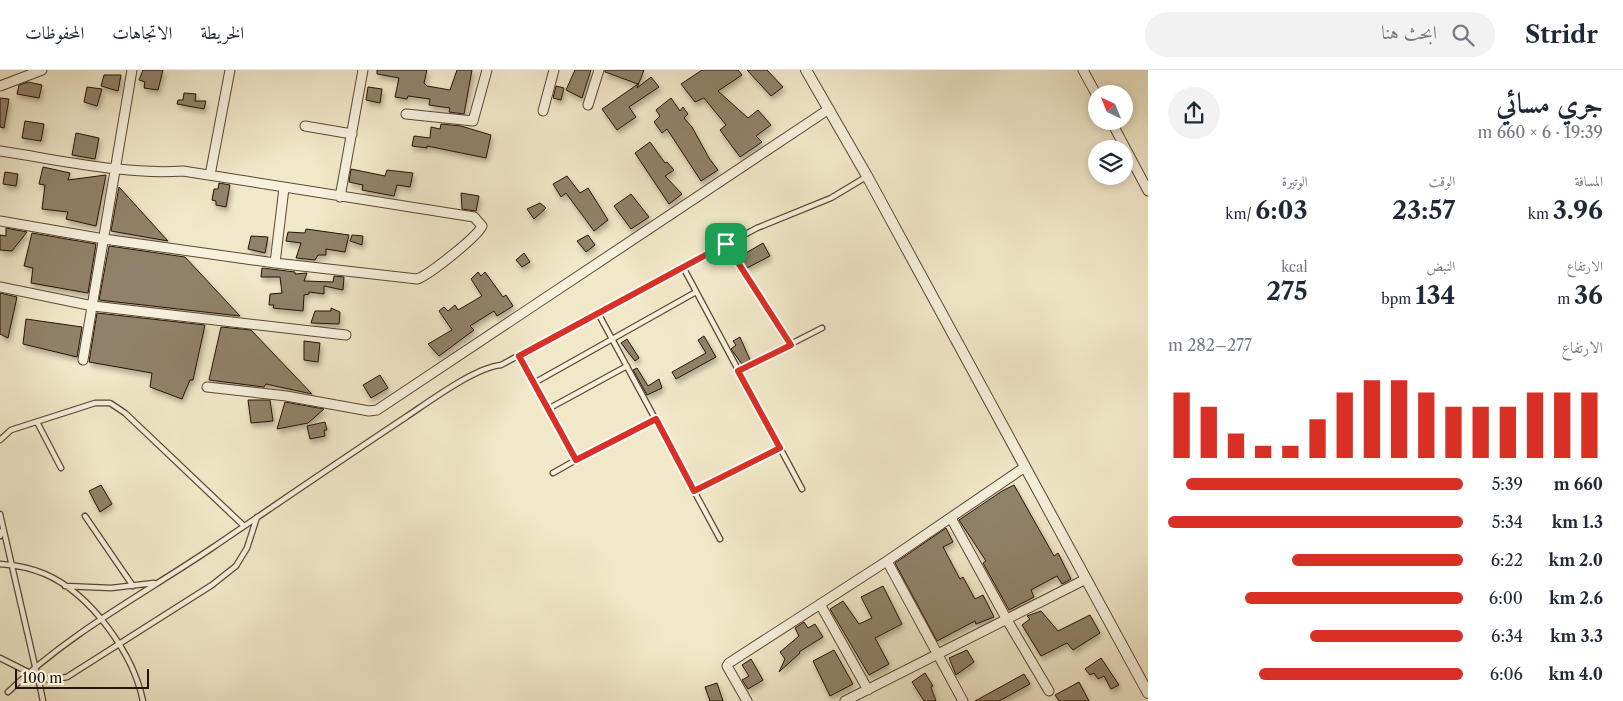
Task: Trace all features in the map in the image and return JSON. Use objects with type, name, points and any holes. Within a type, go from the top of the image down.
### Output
[{"type":"street","points":[[0,86],[42,70]]},
{"type":"street","points":[[83,360],[132,70]]},
{"type":"street","points":[[210,175],[230,70]]},
{"type":"street","points":[[340,197],[363,70]]},
{"type":"street","points":[[406,114],[473,121],[487,70]]},
{"type":"street","points":[[543,111],[554,70]]},
{"type":"street","points":[[588,105],[599,70]]},
{"type":"street","points":[[806,70],[867,176],[1148,693]]},
{"type":"street","points":[[1084,70],[1092,85]]},
{"type":"street","points":[[207,388],[286,396],[369,411],[377,410],[829,109]]},
{"type":"street","points":[[305,126],[352,134]]},
{"type":"street","points":[[1116,130],[1148,191]]},
{"type":"street","points":[[0,151],[116,168],[166,172],[183,171],[210,175],[474,217],[482,226],[459,249],[417,279],[275,263],[104,239],[0,221]]},
{"type":"street","points":[[275,263],[284,188]]},
{"type":"street","points":[[0,288],[93,306],[346,335]]},
{"type":"street","points":[[747,701],[727,664],[887,561],[1024,467]]},
{"type":"street","points":[[951,518],[1007,620],[1049,690]]},
{"type":"street","points":[[887,561],[963,701]]},
{"type":"street","points":[[845,701],[1086,580]]},
{"type":"street","points":[[820,604],[868,690]]},
{"type":"lane","points":[[8,692],[35,666],[100,618],[244,526],[437,397],[489,366],[502,365],[756,228],[831,198],[867,176]]},
{"type":"lane","points":[[726,244],[791,345]]},
{"type":"lane","points":[[683,267],[802,489]]},
{"type":"lane","points":[[534,383],[696,292]]},
{"type":"lane","points":[[598,313],[720,539]]},
{"type":"lane","points":[[738,371],[822,328]]},
{"type":"lane","points":[[519,356],[576,460]]},
{"type":"lane","points":[[548,409],[627,366]]},
{"type":"lane","points":[[0,440],[11,430],[95,403],[110,403],[125,413],[244,526]]},
{"type":"lane","points":[[552,473],[656,419]]},
{"type":"lane","points":[[37,422],[61,468]]},
{"type":"lane","points":[[694,491],[780,448]]},
{"type":"lane","points":[[0,514],[43,701]]},
{"type":"lane","points":[[85,516],[133,586]]},
{"type":"lane","points":[[0,658],[38,677],[50,680],[67,677],[212,585],[236,566],[247,548],[258,516]]},
{"type":"lane","points":[[0,536],[3,529]]},
{"type":"lane","points":[[0,564],[12,565],[46,574],[78,596],[100,618],[119,645],[136,676],[143,701]]},
{"type":"lane","points":[[64,586],[111,588],[156,583]]},
{"type":"building","points":[[143,70],[163,70],[158,90],[144,88],[145,82],[139,80]]},
{"type":"building","points":[[377,70],[427,70],[424,83],[427,86],[450,90],[457,70],[472,70],[464,114],[449,112],[450,108],[429,105],[430,99],[408,96],[407,99],[395,97],[399,78],[377,74]]},
{"type":"building","points":[[575,70],[591,70],[582,98],[566,90]]},
{"type":"building","points":[[605,70],[644,70],[637,88],[651,77],[659,87],[629,107],[636,117],[617,130],[602,109],[638,84],[605,72]]},
{"type":"building","points":[[702,70],[738,70],[742,75],[718,91],[748,118],[758,110],[771,125],[756,136],[762,142],[740,157],[720,130],[726,125],[704,98],[695,102],[681,84]]},
{"type":"building","points":[[747,70],[767,70],[783,87],[771,96]]},
{"type":"building","points":[[104,75],[121,75],[118,91],[101,86]]},
{"type":"building","points":[[28,82],[42,85],[39,98],[17,94],[19,85]]},
{"type":"building","points":[[556,86],[564,88],[561,100],[553,98]]},
{"type":"building","points":[[87,87],[102,89],[97,106],[84,102]]},
{"type":"building","points":[[368,87],[382,89],[380,103],[366,100]]},
{"type":"building","points":[[184,93],[196,94],[195,101],[206,101],[204,109],[177,104],[178,100],[183,100]]},
{"type":"building","points":[[0,98],[9,99],[4,128],[0,127]]},
{"type":"building","points":[[671,98],[680,111],[683,107],[688,114],[684,118],[692,127],[718,170],[701,181],[667,129],[662,133],[654,122],[660,116],[656,110]]},
{"type":"building","points":[[25,121],[44,124],[41,141],[22,138]]},
{"type":"building","points":[[441,124],[461,126],[491,135],[486,158],[427,146],[427,148],[412,146],[414,136],[430,138],[431,127],[440,129]]},
{"type":"building","points":[[76,133],[99,138],[95,159],[72,155]]},
{"type":"building","points":[[650,142],[665,163],[667,162],[674,170],[665,176],[682,194],[669,204],[635,153]]},
{"type":"building","points":[[43,167],[70,173],[68,180],[106,175],[96,226],[66,219],[68,212],[42,209],[45,185],[39,184]]},
{"type":"building","points":[[351,169],[385,176],[387,170],[413,173],[410,187],[397,185],[394,196],[362,190],[363,185],[349,182]]},
{"type":"building","points":[[5,172],[18,174],[16,186],[3,184]]},
{"type":"building","points":[[567,176],[580,193],[588,188],[608,220],[594,231],[566,193],[561,197],[553,184]]},
{"type":"building","points":[[219,183],[230,185],[226,207],[216,205],[216,201],[212,200],[214,189],[218,189]]},
{"type":"building","points":[[119,187],[168,241],[111,231]]},
{"type":"building","points":[[461,193],[479,196],[476,211],[462,209]]},
{"type":"building","points":[[631,194],[649,217],[631,229],[614,206]]},
{"type":"building","points":[[540,203],[546,208],[534,219],[527,209]]},
{"type":"building","points":[[6,228],[27,232],[12,251],[0,250],[0,235],[6,236]]},
{"type":"building","points":[[306,229],[349,235],[345,252],[326,249],[326,255],[318,255],[315,260],[296,258],[301,243],[286,241],[288,232],[305,233]]},
{"type":"building","points":[[32,233],[96,244],[88,293],[31,283],[33,268],[24,266]]},
{"type":"building","points":[[352,235],[363,236],[362,245],[350,241]]},
{"type":"building","points":[[588,235],[595,245],[586,252],[577,241]]},
{"type":"building","points":[[251,236],[268,237],[265,253],[248,249]]},
{"type":"building","points":[[763,243],[770,256],[747,268],[739,257]]},
{"type":"building","points":[[109,246],[185,257],[240,316],[99,300]]},
{"type":"building","points":[[524,253],[530,262],[522,267],[516,260]]},
{"type":"building","points":[[262,268],[295,272],[295,274],[307,273],[304,281],[333,282],[334,276],[344,277],[343,290],[324,286],[324,294],[309,292],[309,294],[304,295],[303,311],[273,308],[274,305],[269,305],[270,294],[282,293],[280,277],[261,277]]},
{"type":"building","points":[[478,272],[481,276],[485,272],[503,297],[506,295],[513,306],[497,316],[494,311],[470,326],[474,330],[439,356],[428,344],[452,330],[439,311],[444,307],[448,311],[455,305],[458,310],[482,296],[471,279]]},
{"type":"building","points":[[0,293],[17,297],[8,338],[0,334]]},
{"type":"building","points":[[331,308],[340,312],[339,324],[311,323],[315,311],[331,311]]},
{"type":"building","points":[[97,313],[205,325],[193,380],[190,380],[182,399],[150,387],[152,373],[89,362]]},
{"type":"building","points":[[26,319],[82,327],[77,357],[23,344]]},
{"type":"building","points":[[221,327],[251,330],[312,394],[266,384],[264,387],[209,380]]},
{"type":"building","points":[[704,336],[716,357],[676,379],[672,372],[706,353],[698,340]]},
{"type":"building","points":[[740,337],[750,360],[742,364],[731,349],[736,345],[733,341]]},
{"type":"building","points":[[627,339],[639,358],[635,361],[621,343]]},
{"type":"building","points":[[304,341],[320,343],[318,362],[304,360]]},
{"type":"building","points":[[637,368],[648,386],[659,379],[662,388],[647,395],[633,370]]},
{"type":"building","points":[[380,375],[388,388],[371,398],[363,385]]},
{"type":"building","points":[[248,400],[270,400],[273,421],[251,423]]},
{"type":"building","points":[[285,402],[324,409],[308,423],[277,429]]},
{"type":"building","points":[[325,422],[327,430],[324,430],[325,436],[310,439],[307,426]]},
{"type":"building","points":[[101,485],[112,504],[100,512],[89,491]]},
{"type":"building","points":[[1014,485],[1054,556],[1058,553],[1071,579],[1062,584],[1057,576],[1031,590],[1034,597],[1009,610],[983,563],[986,561],[959,520]]},
{"type":"building","points":[[946,528],[953,542],[943,547],[960,579],[963,577],[975,599],[983,595],[994,617],[976,624],[975,621],[937,641],[895,563]]},
{"type":"building","points":[[883,586],[902,624],[875,638],[889,664],[869,675],[830,609],[843,601],[859,624],[872,618],[861,597]]},
{"type":"building","points":[[1041,611],[1058,631],[1090,615],[1100,633],[1073,650],[1067,643],[1041,656],[1022,625],[1030,619],[1027,616]]},
{"type":"building","points":[[804,622],[808,628],[815,624],[823,637],[799,652],[779,672],[785,659],[780,652],[799,636],[795,628]]},
{"type":"building","points":[[834,650],[853,684],[830,696],[813,661]]},
{"type":"building","points":[[967,650],[974,662],[956,675],[949,658]]},
{"type":"building","points":[[1101,658],[1119,685],[1111,689],[1104,676],[1098,679],[1094,673],[1090,675],[1085,669]]},
{"type":"building","points":[[751,659],[763,680],[748,689],[742,680],[749,676],[742,665]]},
{"type":"building","points":[[925,673],[933,686],[931,687],[936,701],[924,701],[912,682]]},
{"type":"building","points":[[1024,674],[1030,684],[999,701],[975,701]]},
{"type":"building","points":[[1079,682],[1089,701],[1059,701],[1055,695]]},
{"type":"building","points":[[717,683],[723,701],[710,701],[705,687]]},
{"type":"route","points":[[726,244],[791,345],[738,371],[780,448],[694,491],[656,419],[576,460],[519,356],[726,244]]}]
